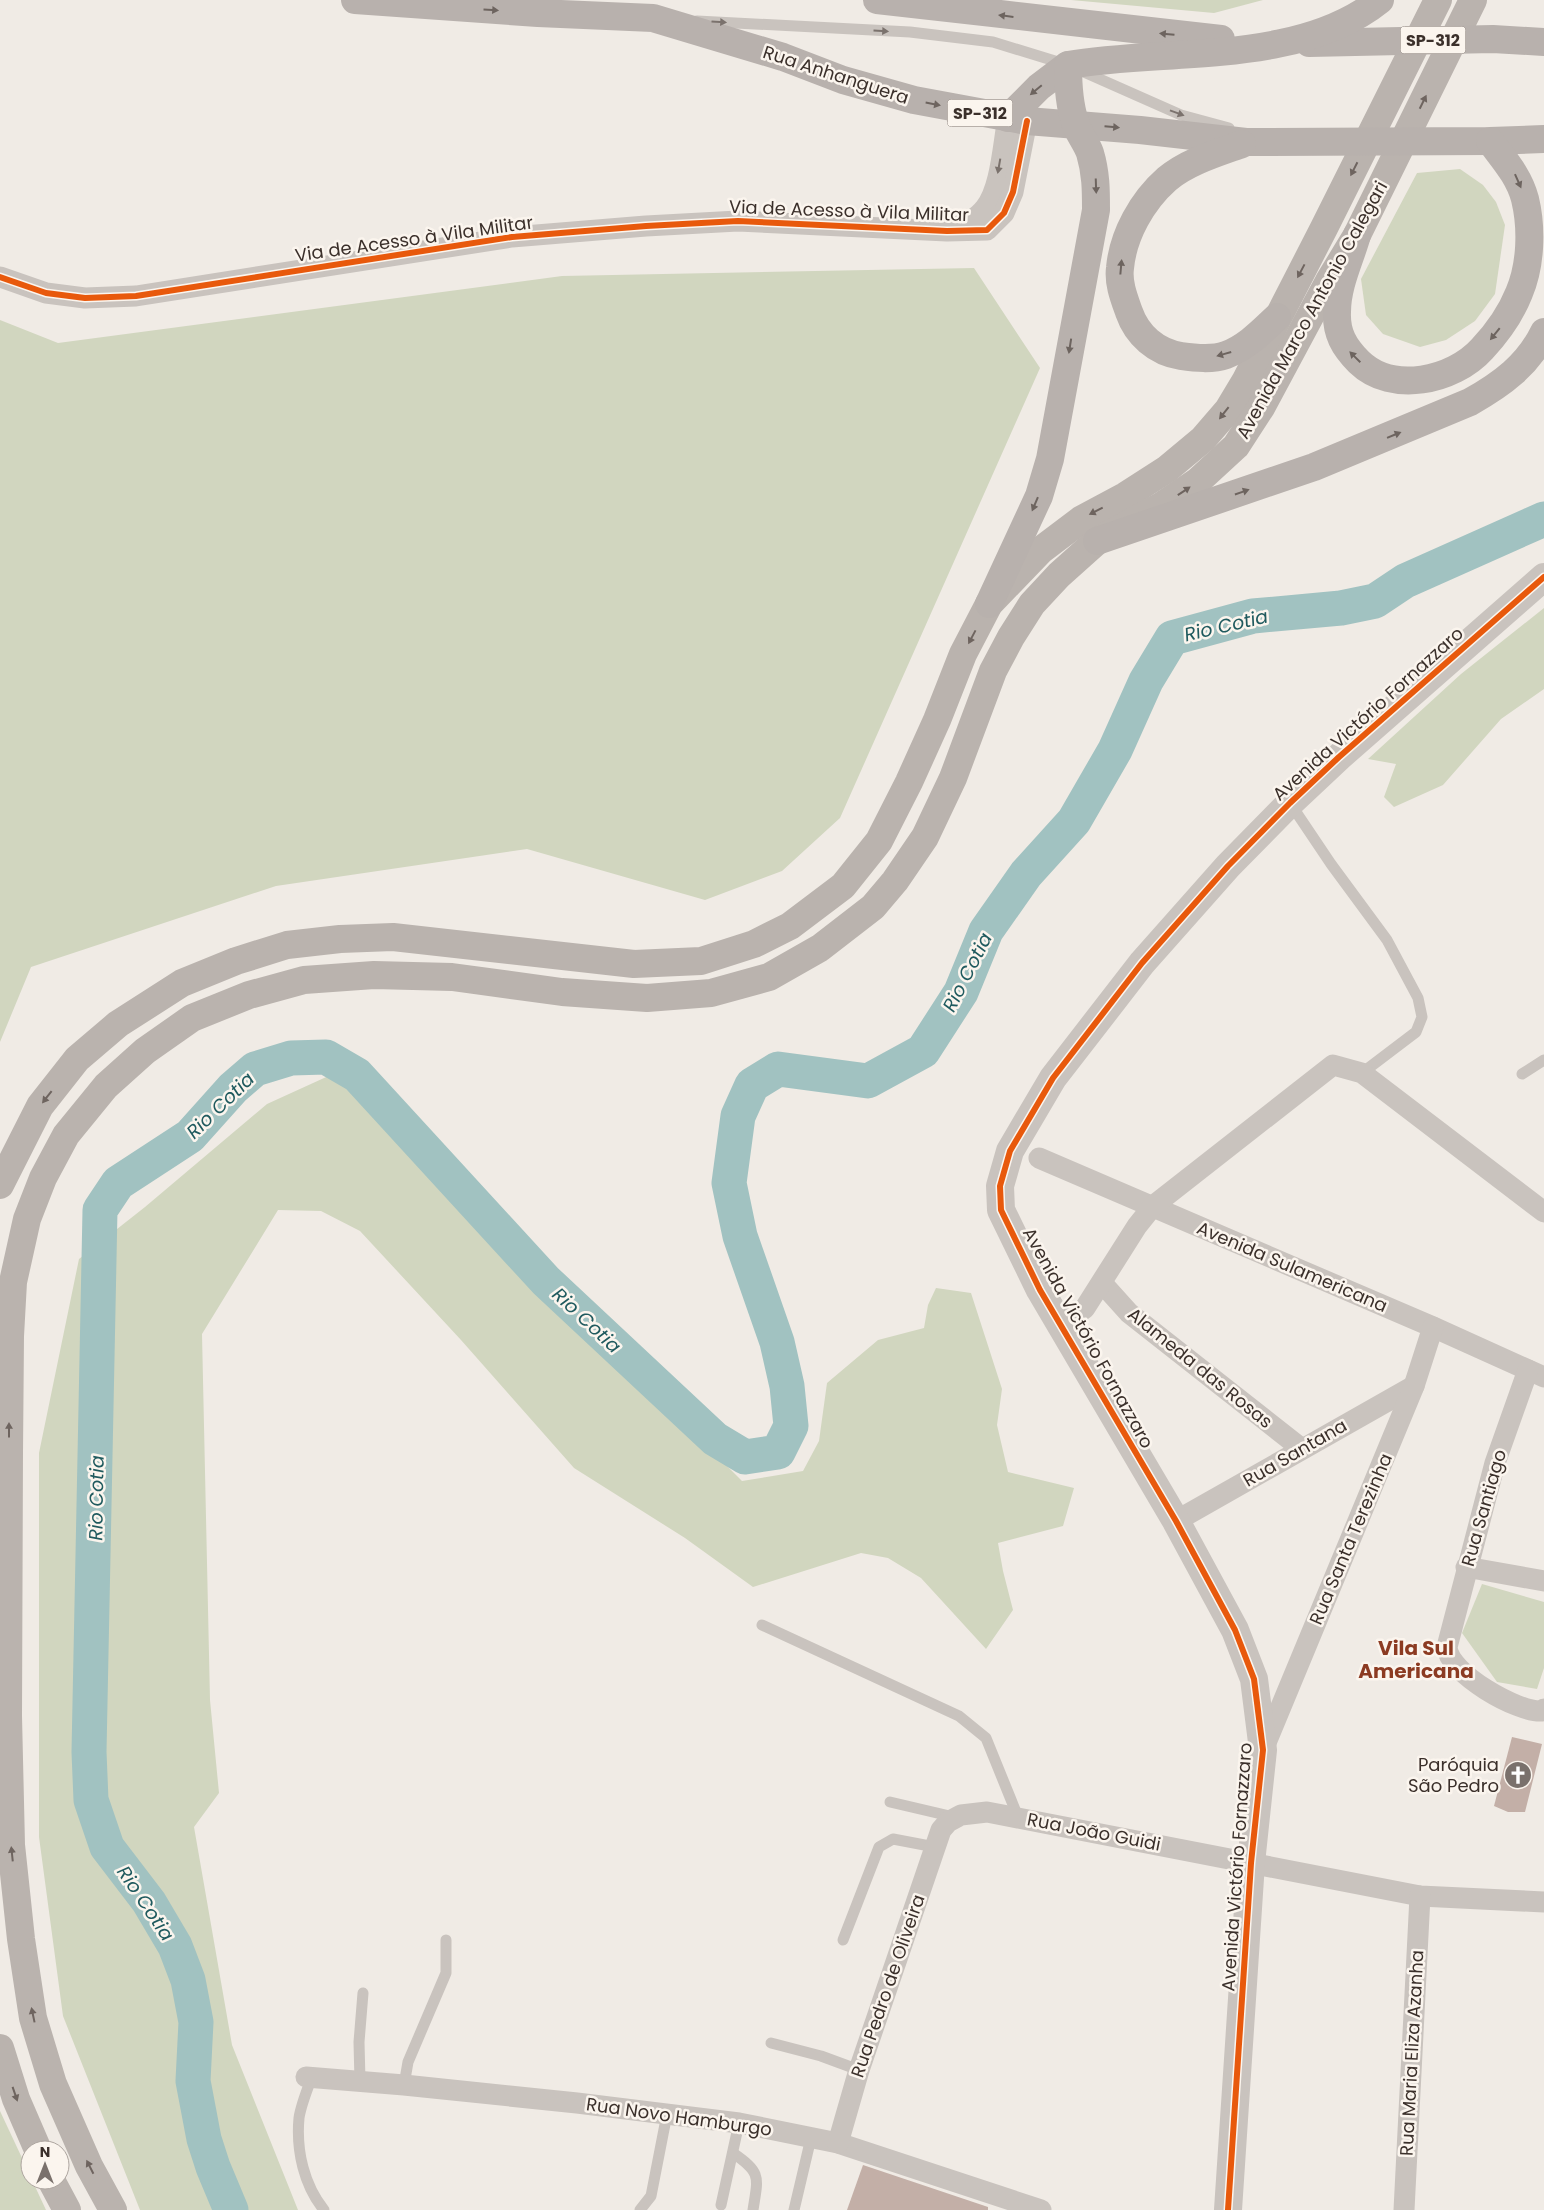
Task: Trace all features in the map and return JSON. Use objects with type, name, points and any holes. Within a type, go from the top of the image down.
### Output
[{"type":"main road","name":"Rua Anhanguera","points":[[355,0],[538,13],[653,18],[783,57],[843,80],[914,100],[1018,119],[1246,142],[1310,142]]},
{"type":"main road","name":"SP-312","points":[[877,0],[1159,33],[1278,44],[1493,39],[1544,42]]},
{"type":"main road","points":[[1340,24],[1359,0]]},
{"type":"main road","points":[[1018,119],[1039,87],[1068,65],[1099,60],[1163,57],[1278,44],[1340,24],[1366,11],[1380,0]]},
{"type":"main road","name":"Avenida Marco Antonio Calegari","points":[[0,1185],[40,1106],[77,1059],[118,1024],[182,983],[236,961],[287,945],[340,939],[393,937],[634,964],[701,961],[754,944],[790,926],[844,886],[878,841],[909,782],[937,720],[963,654],[989,604],[1041,550],[1082,518],[1125,496],[1167,469],[1203,439],[1232,402],[1246,380],[1324,228],[1438,0]]},
{"type":"main road","name":"Avenida Marco Antonio Calegari","points":[[114,2210],[89,2166],[53,2084],[33,2018],[21,1939],[11,1844],[8,1716],[8,1511],[10,1336],[14,1282],[27,1219],[43,1178],[66,1135],[106,1086],[145,1050],[192,1018],[249,995],[304,980],[374,975],[452,977],[562,992],[647,998],[711,993],[769,977],[811,953],[872,907],[895,881],[925,836],[953,778],[993,671],[1011,637],[1032,604],[1059,575],[1096,541],[1161,506],[1198,481],[1236,446],[1262,406],[1325,289],[1357,235],[1473,0]]},
{"type":"main road","points":[[989,604],[1039,496],[1050,459],[1096,210],[1096,180],[1090,152],[1083,135],[1075,124],[1067,87],[1068,65]]},
{"type":"main road","name":"SP-312","points":[[1310,142],[1436,142],[1544,138]]},
{"type":"main road","points":[[1357,235],[1339,289],[1337,312],[1339,335],[1347,350],[1363,366],[1385,377],[1407,381],[1434,378],[1459,366],[1481,351],[1501,326],[1520,292],[1528,256],[1529,221],[1525,198],[1517,177],[1490,141]]},
{"type":"main road","points":[[1246,142],[1187,166],[1168,178],[1154,192],[1138,212],[1125,242],[1119,269],[1121,290],[1132,322],[1145,339],[1168,354],[1197,358],[1224,355],[1249,343],[1277,317]]},
{"type":"main road","points":[[1096,541],[1314,467],[1470,402],[1494,388],[1520,366],[1535,350],[1544,332]]},
{"type":"main road","points":[[0,2048],[16,2099],[34,2140]]},
{"type":"main road","points":[[56,2190],[67,2210]]},
{"type":"street","name":"Via de Acesso à Vila Militar","points":[[0,277],[46,293],[85,298],[136,296],[512,237],[646,226],[738,221],[948,231],[969,222],[985,208],[995,188],[1018,119]]},
{"type":"street","name":"Avenida Victório Fornazzaro","points":[[1228,2210],[1251,1863],[1263,1750],[1254,1679],[1235,1630],[1176,1521],[1040,1290],[1002,1210],[1000,1186],[1010,1151],[1053,1078],[1142,963],[1228,866],[1290,803],[1393,709],[1544,577]]},
{"type":"street","points":[[1060,1326],[1085,1308],[1137,1226],[1153,1206],[1333,1065],[1362,1073],[1544,1212]]},
{"type":"street","name":"Avenida Sulamericana","points":[[1039,1158],[1536,1373]]},
{"type":"street","name":"Alameda das Rosas","points":[[1102,1283],[1129,1313],[1302,1449]]},
{"type":"street","name":"Rua Santa Terezinha","points":[[1263,1750],[1414,1386],[1433,1327]]},
{"type":"street","name":"Rua Santiago","points":[[1536,1373],[1495,1464],[1466,1567],[1447,1647],[1449,1657],[1473,1681],[1490,1693],[1539,1710]]},
{"type":"street","name":"Rua Santana","points":[[1176,1521],[1414,1386]]},
{"type":"street","points":[[1466,1567],[1544,1582]]},
{"type":"street","name":"Rua João Guidi","points":[[944,1831],[961,1815],[987,1812],[1420,1896],[1544,1902]]},
{"type":"street","name":"Rua Pedro de Oliveira","points":[[838,2143],[859,2070],[944,1831]]},
{"type":"street","name":"Rua Maria Eliza Azanha","points":[[1404,2210],[1420,1896]]},
{"type":"street","name":"Rua Novo Hamburgo","points":[[309,2077],[404,2084],[739,2123],[838,2143],[1041,2210]]},
{"type":"lane","points":[[653,18],[910,32],[993,42],[1068,65],[1181,115],[1220,126],[1310,142]]},
{"type":"lane","points":[[1290,803],[1331,864],[1387,940],[1418,998],[1422,1017],[1416,1032],[1362,1073]]},
{"type":"lane","points":[[1522,1074],[1544,1060]]},
{"type":"lane","points":[[762,1625],[959,1716],[986,1738],[1018,1817]]},
{"type":"lane","points":[[890,1802],[944,1831]]},
{"type":"lane","points":[[843,1940],[879,1847],[893,1839],[944,1831]]},
{"type":"lane","points":[[404,2084],[408,2062],[446,1973],[446,1940]]},
{"type":"lane","points":[[360,2081],[359,2042],[363,1993]]},
{"type":"lane","points":[[771,2043],[821,2056],[859,2070]]},
{"type":"lane","points":[[309,2077],[299,2118],[300,2152],[305,2176],[316,2200],[324,2210]]},
{"type":"lane","points":[[640,2210],[651,2196],[666,2114]]},
{"type":"lane","points":[[721,2205],[739,2123]]},
{"type":"lane","points":[[794,2210],[811,2138]]},
{"type":"lane","points":[[732,2153],[749,2164],[755,2172],[757,2182],[753,2210]]},
{"type":"green space","points":[[1071,0],[1263,0],[1214,13]]},
{"type":"green space","points":[[1460,169],[1483,185],[1496,202],[1505,225],[1495,294],[1475,321],[1446,340],[1420,347],[1383,334],[1366,315],[1361,279],[1417,173]]},
{"type":"green space","points":[[974,268],[1040,368],[840,818],[782,871],[705,900],[527,849],[276,886],[31,967],[0,1042],[0,320],[58,343],[562,276]]},
{"type":"green space","points":[[1544,608],[1544,689],[1501,719],[1443,785],[1394,807],[1384,797],[1396,764],[1368,759],[1461,674]]},
{"type":"green space","points":[[335,1073],[742,1481],[803,1471],[819,1441],[827,1383],[878,1340],[924,1328],[928,1305],[936,1288],[971,1293],[1002,1389],[997,1425],[1008,1472],[1074,1488],[1063,1526],[998,1543],[1013,1610],[986,1649],[921,1578],[888,1558],[861,1553],[753,1587],[685,1538],[574,1468],[461,1340],[360,1231],[321,1211],[278,1210],[202,1334],[210,1700],[219,1793],[194,1827],[232,2045],[298,2210],[140,2210],[63,2016],[39,1837],[39,1453],[79,1259],[145,1207],[267,1104]]},
{"type":"green space","points":[[1482,1584],[1544,1602],[1544,1668],[1537,1689],[1497,1682],[1462,1633]]},
{"type":"green space","points":[[0,2111],[20,2154],[20,2190],[37,2190],[46,2210],[0,2210]]},
{"type":"building","name":"Paróquia São Pedro","points":[[1512,1737],[1542,1744],[1525,1812],[1508,1812],[1494,1806]]},
{"type":"building","points":[[863,2165],[988,2207],[988,2210],[847,2210]]},
{"type":"waterway","name":"Rio Cotia","points":[[231,2210],[213,2167],[204,2139],[193,2081],[196,2022],[188,1980],[175,1946],[149,1902],[107,1847],[91,1800],[89,1752],[100,1210],[118,1183],[190,1136],[233,1088],[255,1069],[291,1058],[326,1057],[357,1075],[546,1281],[715,1439],[745,1457],[778,1452],[791,1426],[787,1386],[777,1342],[740,1236],[729,1183],[738,1116],[752,1085],[778,1069],[868,1081],[923,1051],[961,992],[986,931],[1026,874],[1074,821],[1115,750],[1146,681],[1172,638],[1253,616],[1341,608],[1375,601],[1405,581],[1544,519]]},
{"type":"cycle path","points":[[0,277],[46,293],[85,298],[136,296],[512,237],[646,226],[738,221],[947,231],[987,230],[1004,213],[1013,192],[1027,121]]},
{"type":"cycle path","points":[[1228,2210],[1251,1863],[1263,1750],[1254,1679],[1235,1630],[1176,1521],[1040,1290],[1001,1210],[1000,1186],[1010,1151],[1053,1078],[1142,963],[1228,866],[1290,803],[1339,757],[1544,577]]},
{"type":"place","name":"Paróquia São Pedro","points":[[1518,1775]]},
{"type":"district","name":"Vila Sul Americana","points":[[1416,1660]]}]
